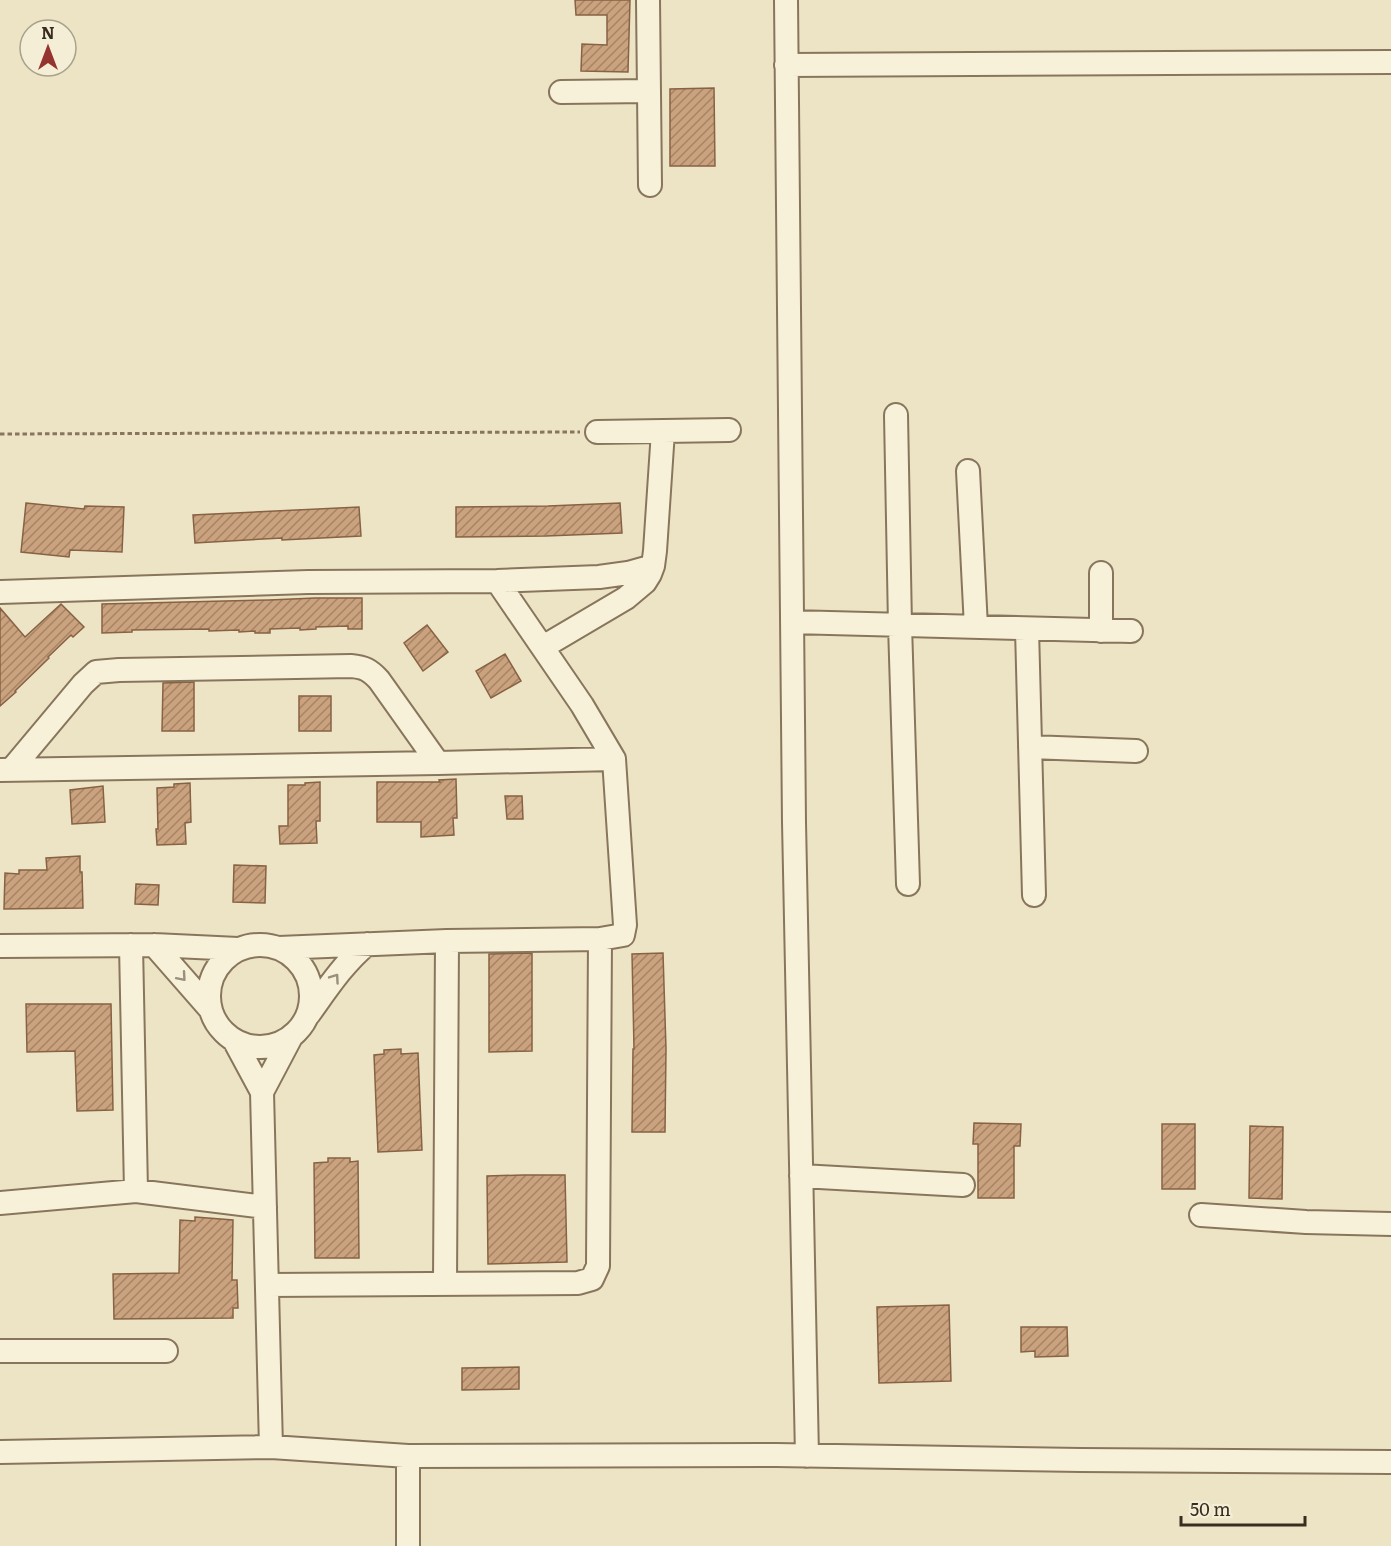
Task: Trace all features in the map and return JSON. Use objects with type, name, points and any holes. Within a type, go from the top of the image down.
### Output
[{"type":"street","points":[[648,0],[650,185]]},
{"type":"street","points":[[786,0],[794,822],[807,1456]]},
{"type":"street","points":[[786,65],[1391,62]]},
{"type":"street","points":[[561,92],[649,91]]},
{"type":"street","points":[[896,415],[908,884]]},
{"type":"street","points":[[597,432],[729,430]]},
{"type":"street","points":[[543,646],[626,598],[637,590],[650,574],[653,566],[663,431]]},
{"type":"street","points":[[968,471],[976,627]]},
{"type":"street","points":[[0,592],[308,582],[497,581],[599,577],[628,573],[653,566]]},
{"type":"street","points":[[1101,573],[1101,631]]},
{"type":"street","points":[[367,944],[351,957],[301,1028],[278,1044],[263,1047],[248,1046],[223,1032],[215,1021],[210,1009],[209,997],[213,974],[228,956],[251,945],[279,948],[367,944],[447,941],[600,939],[623,935],[625,930],[614,759],[582,705],[497,581]]},
{"type":"street","points":[[792,622],[1131,631]]},
{"type":"street","points":[[1027,629],[1034,895]]},
{"type":"street","points":[[6,770],[76,691],[96,672],[328,666],[362,667],[371,671],[387,689],[438,764]]},
{"type":"street","points":[[1030,747],[1136,751]]},
{"type":"street","points":[[6,770],[438,764],[614,759]]},
{"type":"street","points":[[267,1285],[578,1283],[592,1279],[598,1266],[600,939]]},
{"type":"street","points":[[445,1284],[447,941]]},
{"type":"street","points":[[131,945],[136,1191]]},
{"type":"street","points":[[0,946],[154,945],[238,950]]},
{"type":"street","points":[[154,945],[210,1009]]},
{"type":"street","points":[[279,948],[301,964],[308,976],[312,989],[312,1003],[308,1016]]},
{"type":"street","points":[[262,1092],[291,1037]]},
{"type":"street","points":[[234,1040],[262,1092],[271,1448]]},
{"type":"street","points":[[801,1176],[963,1185]]},
{"type":"street","points":[[0,1203],[136,1191],[265,1207]]},
{"type":"street","points":[[1201,1215],[1306,1222],[1391,1224]]},
{"type":"street","points":[[0,1351],[166,1351]]},
{"type":"street","points":[[0,1452],[271,1448],[408,1456],[776,1455],[1391,1462]]},
{"type":"street","points":[[408,1456],[408,1546]]},
{"type":"path","points":[[0,434],[597,432]]},
{"type":"building","points":[[575,0],[630,0],[628,72],[581,71],[582,44],[607,45],[607,15],[576,15]]},
{"type":"building","points":[[714,88],[715,166],[670,166],[670,89]]},
{"type":"building","points":[[26,503],[84,509],[85,506],[124,507],[122,552],[70,550],[69,557],[21,552]]},
{"type":"building","points":[[620,503],[622,533],[456,537],[456,507]]},
{"type":"building","points":[[359,507],[361,536],[195,543],[193,515]]},
{"type":"building","points":[[362,598],[362,629],[348,629],[348,626],[300,630],[300,628],[270,629],[270,633],[239,632],[239,630],[209,631],[209,629],[132,630],[132,632],[102,633],[102,604]]},
{"type":"building","points":[[61,604],[84,627],[73,637],[71,635],[0,706],[0,608],[25,637]]},
{"type":"building","points":[[427,625],[448,652],[423,671],[404,643]]},
{"type":"building","points":[[505,654],[521,681],[491,698],[476,671]]},
{"type":"building","points":[[194,682],[194,731],[162,731],[163,683]]},
{"type":"building","points":[[299,696],[331,696],[331,731],[299,731]]},
{"type":"building","points":[[456,779],[457,818],[453,818],[454,835],[421,837],[421,822],[377,822],[377,782],[440,782],[439,780]]},
{"type":"building","points":[[320,782],[320,821],[316,821],[317,843],[280,844],[279,826],[288,826],[288,785]]},
{"type":"building","points":[[190,783],[191,822],[185,823],[186,844],[157,845],[157,788]]},
{"type":"building","points":[[103,786],[105,822],[72,824],[70,790]]},
{"type":"building","points":[[505,796],[522,796],[523,819],[507,819]]},
{"type":"building","points":[[80,856],[83,908],[4,909],[5,873],[19,874],[19,870],[47,870],[46,858]]},
{"type":"building","points":[[234,865],[266,866],[265,903],[233,902]]},
{"type":"building","points":[[136,884],[159,885],[158,905],[135,904]]},
{"type":"building","points":[[532,953],[532,1051],[489,1052],[489,954]]},
{"type":"building","points":[[663,953],[666,1049],[665,1132],[632,1132],[634,1049],[632,954]]},
{"type":"building","points":[[26,1004],[111,1004],[113,1110],[77,1111],[75,1051],[27,1052]]},
{"type":"building","points":[[401,1049],[401,1054],[418,1053],[422,1150],[378,1152],[374,1055],[384,1054],[384,1050]]},
{"type":"building","points":[[974,1123],[1021,1124],[1020,1146],[1014,1146],[1014,1198],[978,1198],[978,1144],[973,1144]]},
{"type":"building","points":[[1162,1124],[1195,1124],[1195,1189],[1162,1189]]},
{"type":"building","points":[[1250,1126],[1283,1127],[1282,1199],[1249,1198]]},
{"type":"building","points":[[328,1158],[350,1158],[350,1162],[358,1161],[359,1258],[315,1258],[314,1163],[328,1162]]},
{"type":"building","points":[[565,1175],[567,1262],[488,1264],[487,1176]]},
{"type":"building","points":[[195,1217],[233,1220],[232,1280],[237,1280],[238,1308],[233,1308],[233,1318],[114,1319],[113,1274],[179,1273],[180,1220],[195,1221]]},
{"type":"building","points":[[949,1305],[951,1381],[879,1383],[877,1307]]},
{"type":"building","points":[[1021,1327],[1067,1327],[1068,1356],[1035,1357],[1035,1351],[1021,1352]]},
{"type":"building","points":[[519,1367],[519,1389],[462,1390],[462,1368]]}]
